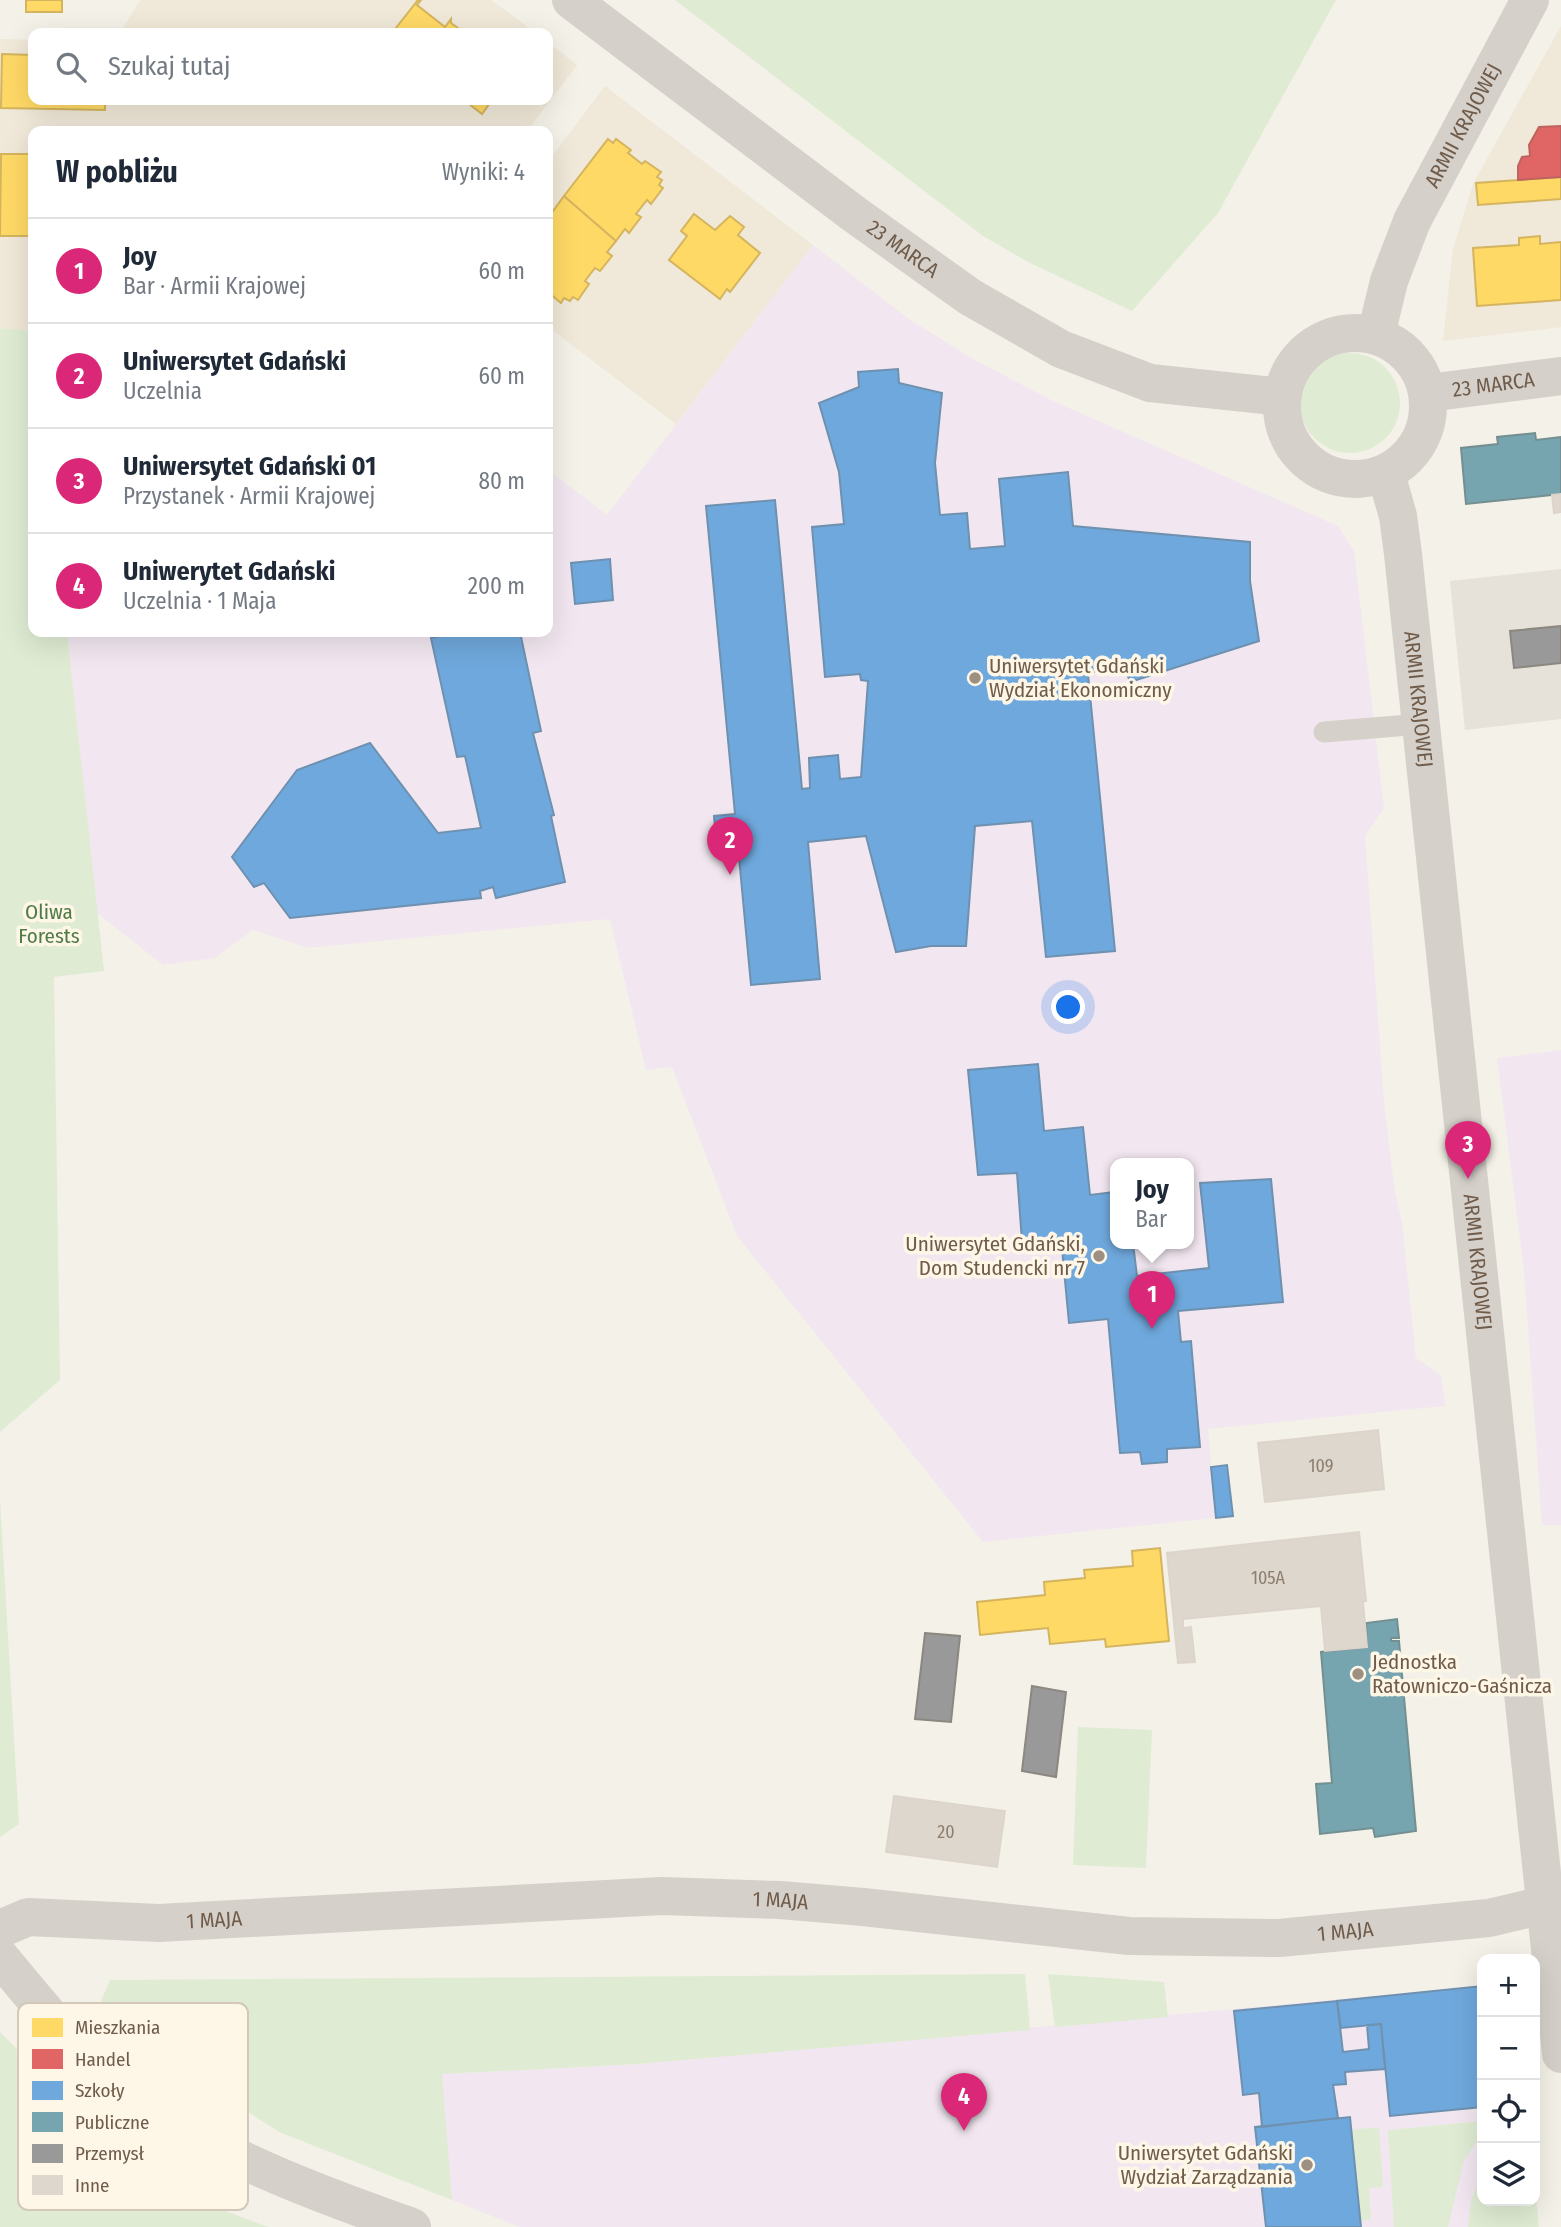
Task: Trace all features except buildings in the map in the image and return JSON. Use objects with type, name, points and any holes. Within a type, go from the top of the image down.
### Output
[{"type":"street","name":"23 MARCA","points":[[571,0],[970,297],[1060,349],[1150,383],[1282,397]]},
{"type":"street","name":"ARMII KRAJOWEJ","points":[[1376,335],[1389,281],[1412,220],[1530,0]]},
{"type":"street","points":[[1350,332],[1376,335],[1394,344],[1410,357],[1421,374],[1428,393],[1429,413],[1415,449],[1402,464],[1386,474],[1364,480],[1342,479],[1312,465],[1290,441],[1282,419],[1282,397],[1289,373],[1304,352],[1326,339],[1350,332]]},
{"type":"street","name":"23 MARCA","points":[[1428,393],[1561,376]]},
{"type":"street","name":"ARMII KRAJOWEJ","points":[[1386,474],[1398,516],[1553,1903],[1561,2054]]},
{"type":"street","name":"1 MAJA","points":[[0,1929],[28,1917],[159,1923],[662,1896],[851,1906],[1129,1936],[1279,1938],[1489,1919],[1553,1903]]},
{"type":"street","points":[[0,1957],[38,2003]]},
{"type":"street","points":[[248,2162],[321,2194],[412,2227]]},
{"type":"lane","points":[[1324,732],[1420,724]]},
{"type":"shaded area","points":[[140,0],[491,0],[529,28],[123,28]]},
{"type":"shaded area","points":[[1561,26],[1561,327],[1443,341],[1453,249],[1473,184]]},
{"type":"shaded area","points":[[0,39],[28,40],[28,105],[547,105],[531,126],[28,126],[28,331],[0,328]]},
{"type":"shaded area","points":[[553,46],[577,65],[553,97]]},
{"type":"shaded area","points":[[605,86],[813,245],[676,424],[553,331],[553,155]]},
{"type":"shaded area","points":[[813,245],[909,319],[973,359],[1055,402],[1338,526],[1354,551],[1384,808],[1365,836],[1384,1103],[1395,1193],[1402,1223],[1416,1358],[1441,1375],[1445,1406],[1208,1429],[1216,1518],[983,1542],[737,1236],[672,1067],[646,1070],[610,919],[308,948],[253,930],[215,958],[163,965],[97,913],[68,637],[553,637],[553,474],[607,515]]},
{"type":"shaded area","points":[[1561,569],[1561,719],[1465,730],[1450,581]]},
{"type":"shaded area","points":[[1561,1050],[1561,1525],[1542,1525],[1524,1271],[1497,1058]]},
{"type":"shaded area","points":[[1477,1986],[1477,2206],[1537,2206],[1539,2227],[519,2227],[452,2200],[441,2074],[638,2064]]},
{"type":"green space","points":[[675,0],[1336,0],[1218,213],[1132,311],[1028,262],[983,236]]},
{"type":"green space","name":"Oliwa Forests","points":[[0,328],[28,331],[28,637],[68,637],[104,971],[54,977],[60,1380],[0,1432]]},
{"type":"green space","points":[[1350,353],[1369,357],[1385,368],[1396,384],[1400,403],[1396,422],[1385,438],[1369,449],[1350,453],[1331,449],[1315,438],[1304,422],[1300,403],[1304,384],[1315,368],[1331,357]]},
{"type":"green space","points":[[0,1499],[19,1824],[0,1837]]},
{"type":"green space","points":[[1078,1727],[1152,1730],[1146,1868],[1073,1865]]},
{"type":"green space","points":[[1025,1974],[1030,2030],[638,2064],[442,2074],[452,2200],[279,2132],[248,2112],[248,2003],[100,2003],[110,1980]]},
{"type":"green space","points":[[1048,1974],[1164,1982],[1168,2017],[1055,2027]]},
{"type":"green space","points":[[0,2032],[18,2050],[18,2210],[223,2210],[268,2227],[0,2227]]},
{"type":"green space","points":[[1477,2121],[1477,2140],[1464,2160],[1448,2227],[1394,2227],[1388,2130]]},
{"type":"green space","points":[[1379,2127],[1383,2187],[1369,2188],[1371,2219],[1361,2221],[1351,2130]]},
{"type":"green space","points":[[1477,2185],[1477,2206],[1537,2206],[1539,2227],[1468,2227],[1471,2201]]},
{"type":"place","name":"Uniwersytet Gdański Wydział Ekonomiczny","points":[[975,678]]},
{"type":"place","name":"Uniwersytet Gdański","points":[[730,875]]},
{"type":"place","name":"Uniwersytet Gdański 01","points":[[1468,1179]]},
{"type":"place","name":"Uniwersytet Gdański, Dom Studencki nr 7","points":[[1099,1256]]},
{"type":"place","name":"Joy","points":[[1152,1329]]},
{"type":"place","name":"Jednostka Ratowniczo-Gaśnicza","points":[[1358,1674]]},
{"type":"place","name":"Uniwerytet Gdański","points":[[964,2131]]},
{"type":"place","name":"Uniwersytet Gdański Wydział Zarządzania","points":[[1307,2165]]}]
